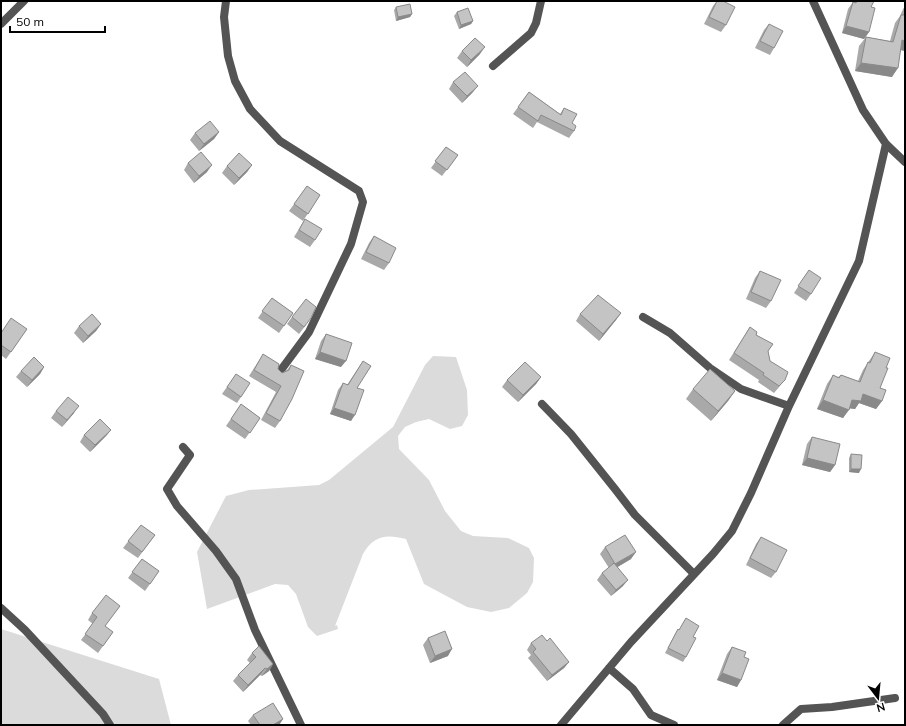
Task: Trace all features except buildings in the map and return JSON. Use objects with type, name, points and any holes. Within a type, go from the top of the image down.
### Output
[{"type":"street","points":[[1,24],[24,1]]},
{"type":"street","points":[[226,1],[224,18],[228,56],[235,81],[250,109],[280,140],[359,191],[363,202],[351,244],[309,332],[278,374]]},
{"type":"street","points":[[493,66],[530,33],[536,23],[541,1]]},
{"type":"street","points":[[814,1],[863,110],[886,144],[905,162]]},
{"type":"street","points":[[561,725],[631,642],[732,531],[751,493],[789,406],[859,261],[886,144]]},
{"type":"street","points":[[643,317],[670,333],[710,368],[741,389],[789,406]]},
{"type":"street","points":[[542,404],[571,434],[616,489],[635,515],[694,574]]},
{"type":"street","points":[[183,447],[190,455],[167,489],[177,506],[216,551],[236,579],[255,630],[301,725]]},
{"type":"street","points":[[1,608],[25,630],[103,714],[110,725]]},
{"type":"street","points":[[609,668],[634,688],[651,715],[674,725]]},
{"type":"street","points":[[783,725],[801,709],[832,707],[895,698]]},
{"type":"shaded area","points":[[433,356],[456,357],[467,390],[468,415],[462,426],[450,429],[429,419],[416,422],[405,427],[398,436],[399,449],[429,480],[445,511],[461,531],[473,536],[508,538],[529,548],[534,558],[533,582],[527,593],[509,608],[491,612],[467,607],[424,584],[406,539],[387,537],[376,540],[363,554],[335,626],[337,625],[338,629],[317,636],[308,627],[296,594],[288,585],[275,584],[207,609],[197,552],[226,496],[249,490],[319,485],[329,480],[393,427],[425,365]]},
{"type":"shaded area","points":[[1,629],[159,679],[171,725],[1,725]]}]
